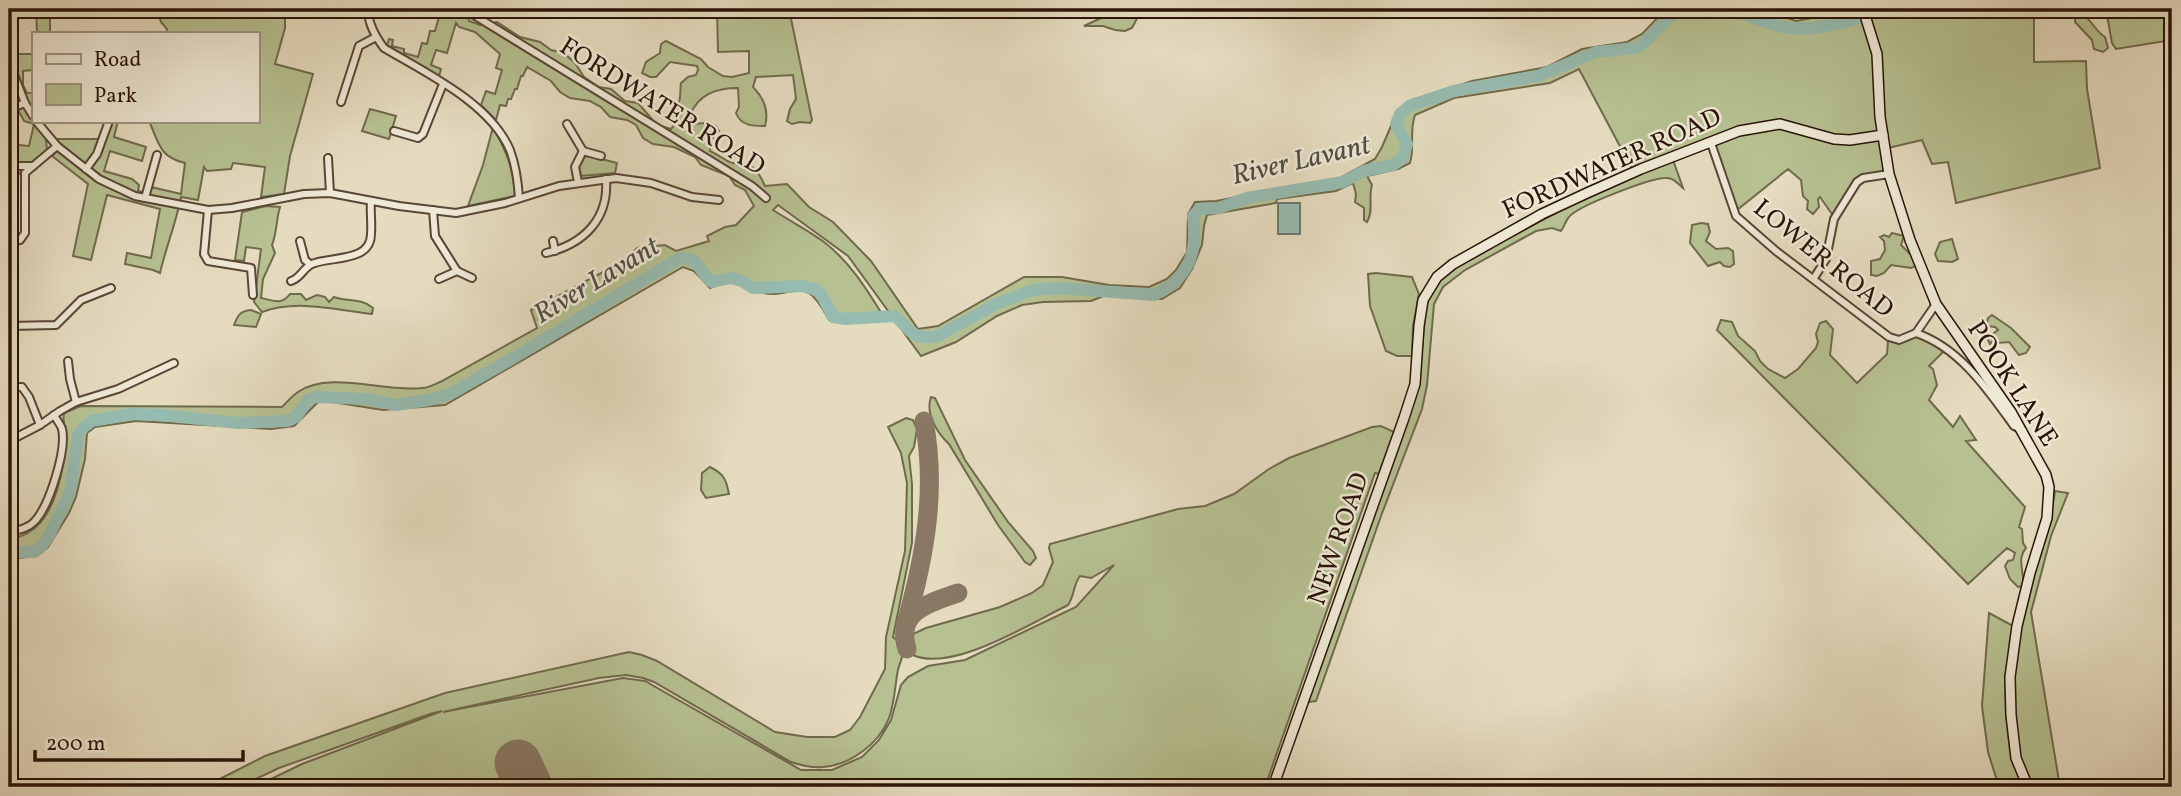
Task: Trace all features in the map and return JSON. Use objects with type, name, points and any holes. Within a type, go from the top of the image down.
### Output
[{"type":"street","points":[[368,9],[368,17],[376,37],[384,48],[464,96],[493,122],[509,148],[516,170],[519,198]]},
{"type":"street","name":"FORDWATER ROAD","points":[[464,9],[752,186],[766,198]]},
{"type":"street","name":"POOK LANE","points":[[1863,9],[1877,54],[1880,117],[1889,174],[1910,240],[1936,304],[2011,412],[2046,475],[2050,499],[2047,518],[2017,626],[2010,677],[2016,758],[2028,787]]},
{"type":"street","points":[[341,102],[359,46],[376,37]]},
{"type":"street","points":[[9,62],[32,114]]},
{"type":"street","points":[[394,131],[418,138],[423,134],[443,85]]},
{"type":"street","points":[[9,109],[25,103]]},
{"type":"street","points":[[37,122],[57,146],[99,179],[135,196],[208,210],[304,194],[330,193],[456,213],[578,182],[616,178],[651,183],[692,197],[719,200]]},
{"type":"street","points":[[86,169],[97,155],[109,122]]},
{"type":"street","points":[[568,124],[583,151],[601,156]]},
{"type":"street","name":"FORDWATER ROAD","points":[[1423,300],[1437,277],[1453,264],[1542,214],[1641,169],[1739,131],[1780,124],[1834,139],[1850,140],[1883,135]]},
{"type":"street","name":"LOWER ROAD","points":[[1712,143],[1736,216],[1776,251],[1889,337],[1899,340],[1916,333],[1936,304]]},
{"type":"street","points":[[9,241],[20,240],[25,233],[25,173],[57,146]]},
{"type":"street","points":[[578,182],[575,167],[583,151]]},
{"type":"street","points":[[145,198],[157,155]]},
{"type":"street","points":[[328,158],[330,193]]},
{"type":"street","points":[[9,166],[33,166]]},
{"type":"street","points":[[328,168],[337,168]]},
{"type":"street","points":[[1814,278],[1824,264],[1834,219],[1857,182],[1864,178],[1889,174]]},
{"type":"street","points":[[546,253],[565,249],[590,230],[607,195],[606,179]]},
{"type":"street","points":[[291,281],[297,279],[310,264],[354,255],[368,245],[371,234],[371,201]]},
{"type":"street","points":[[208,210],[204,254],[208,261],[251,268],[253,295]]},
{"type":"street","points":[[433,210],[435,236],[457,271],[472,278]]},
{"type":"street","points":[[553,240],[555,251]]},
{"type":"street","points":[[300,241],[305,260],[310,264]]},
{"type":"street","points":[[439,279],[457,271]]},
{"type":"street","points":[[9,326],[56,324],[81,300],[111,288]]},
{"type":"street","name":"NEW ROAD","points":[[1273,787],[1415,384],[1423,300]]},
{"type":"street","name":"LOWER ROAD","points":[[1916,333],[1935,341],[1966,366],[2014,426],[2019,428]]},
{"type":"street","points":[[68,361],[76,402]]},
{"type":"street","points":[[9,441],[76,402],[118,389],[174,363]]},
{"type":"street","points":[[9,387],[22,387],[40,425]]},
{"type":"street","points":[[9,532],[25,528],[34,522],[50,496],[62,447],[62,430],[54,415]]},
{"type":"green space","points":[[9,9],[14,9],[16,54],[32,54],[32,70],[23,71],[23,85],[27,93],[32,93],[32,122],[44,122],[47,150],[19,174],[9,174],[9,144],[29,146],[34,124],[24,121],[18,110],[26,103],[11,61]]},
{"type":"green space","points":[[36,9],[50,9],[50,32],[37,32]]},
{"type":"green space","points":[[157,9],[285,9],[285,28],[275,64],[313,74],[290,156],[284,194],[261,197],[265,167],[233,163],[231,169],[207,171],[204,167],[198,200],[181,197],[160,273],[125,264],[127,253],[151,258],[160,209],[107,195],[91,260],[73,256],[88,184],[52,156],[61,147],[54,139],[106,139],[112,122],[118,122],[114,137],[146,147],[142,161],[110,151],[104,171],[132,179],[139,185],[138,191],[149,193],[151,187],[181,194],[185,163],[165,153],[149,122],[259,122],[259,32],[166,32]]},
{"type":"green space","points":[[435,9],[466,9],[469,21],[480,25],[497,22],[520,37],[540,42],[551,50],[564,53],[584,77],[599,87],[611,89],[625,101],[638,103],[657,125],[671,129],[680,100],[681,83],[696,75],[698,70],[697,66],[670,62],[656,77],[642,73],[646,62],[660,53],[661,44],[666,41],[701,59],[723,76],[749,73],[749,51],[718,52],[717,9],[789,9],[812,120],[810,123],[792,124],[787,121],[796,99],[793,75],[756,77],[753,87],[765,105],[765,126],[748,124],[738,117],[738,88],[722,89],[703,97],[690,115],[695,124],[716,126],[719,131],[711,140],[710,151],[730,162],[754,168],[765,186],[787,184],[809,207],[833,222],[871,261],[918,329],[938,326],[1024,277],[1062,277],[1109,285],[1149,287],[1167,279],[1187,252],[1188,214],[1195,202],[1216,201],[1340,178],[1375,159],[1397,112],[1411,101],[1472,81],[1547,67],[1582,49],[1627,42],[1642,34],[1666,9],[1761,9],[1796,21],[1823,16],[1823,9],[1860,9],[1875,54],[1887,173],[1863,177],[1834,217],[1820,197],[1819,207],[1813,214],[1807,209],[1808,201],[1803,196],[1801,180],[1788,169],[1732,214],[1708,146],[1632,169],[1579,69],[1550,83],[1454,98],[1415,115],[1410,163],[1398,169],[1367,176],[1372,185],[1367,222],[1364,220],[1364,208],[1355,202],[1353,183],[1336,191],[1277,199],[1276,203],[1207,215],[1202,245],[1192,269],[1180,288],[1162,299],[1106,295],[1091,301],[1022,305],[997,316],[956,342],[921,356],[848,256],[778,205],[773,210],[833,249],[849,266],[882,314],[829,320],[818,302],[804,291],[770,294],[732,283],[710,288],[694,271],[683,267],[445,405],[383,410],[320,400],[294,426],[271,429],[136,421],[95,427],[87,433],[85,459],[76,497],[48,547],[37,556],[9,559],[9,540],[38,525],[46,515],[57,490],[66,439],[64,413],[81,406],[282,407],[298,392],[326,383],[342,382],[407,389],[427,387],[537,328],[531,310],[607,270],[636,262],[632,254],[637,248],[665,245],[676,251],[709,241],[707,236],[736,225],[754,206],[745,190],[735,185],[729,176],[701,165],[695,157],[674,147],[653,144],[643,138],[636,125],[627,120],[610,117],[601,107],[590,101],[570,98],[560,92],[551,81],[527,67],[511,99],[508,99],[506,106],[500,105],[496,120],[481,105],[486,91],[495,94],[502,70],[496,68],[500,54],[475,32],[459,27],[456,23],[447,53],[436,50],[431,65],[441,69],[439,76],[387,45],[389,39],[393,40],[392,46],[418,57],[422,43],[427,44],[430,31],[435,31],[439,17]]},
{"type":"green space","points":[[1120,9],[1142,9],[1132,28],[1125,31],[1103,26],[1084,26]]},
{"type":"green space","points":[[1868,9],[2089,9],[2081,13],[2105,37],[2108,48],[2103,52],[2094,49],[2092,40],[2075,22],[2075,15],[2034,16],[2034,62],[2086,61],[2087,89],[2100,168],[1956,203],[1948,162],[1932,164],[1922,140],[1888,148],[1883,117],[1881,53]]},
{"type":"green space","points":[[2106,9],[2172,9],[2172,40],[2116,49],[2112,43]]},
{"type":"green space","points":[[370,109],[396,116],[389,139],[362,131]]},
{"type":"green space","points":[[493,127],[509,160],[515,196],[468,206],[483,165]]},
{"type":"green space","points":[[590,156],[617,163],[615,173],[581,176],[579,166],[583,157]]},
{"type":"green space","points":[[1673,160],[1683,188],[1673,179],[1665,178],[1615,193],[1575,212],[1561,231],[1552,228],[1536,231],[1465,270],[1443,287],[1434,304],[1427,385],[1422,409],[1316,701],[1308,702],[1419,385],[1426,301],[1440,278],[1589,195]]},
{"type":"green space","points":[[266,206],[280,207],[272,245],[275,253],[263,279],[261,298],[280,301],[290,294],[301,294],[306,300],[317,295],[325,297],[329,302],[334,297],[364,303],[373,308],[372,314],[303,306],[262,312],[254,302],[261,249],[246,247],[244,261],[235,260],[242,212]]},
{"type":"green space","points":[[1708,224],[1710,232],[1706,241],[1716,249],[1728,248],[1733,251],[1734,264],[1730,267],[1720,262],[1708,266],[1690,243],[1692,225]]},
{"type":"green space","points":[[1892,233],[1904,236],[1901,245],[1913,257],[1916,266],[1911,268],[1891,265],[1884,273],[1871,275],[1871,261],[1880,259],[1885,250],[1884,241],[1880,237],[1889,237]]},
{"type":"green space","points":[[1952,239],[1958,259],[1952,262],[1938,261],[1935,254],[1940,242]]},
{"type":"green space","points":[[1368,274],[1412,277],[1419,294],[1413,326],[1412,356],[1397,356],[1386,351],[1370,306]]},
{"type":"green space","points":[[251,310],[261,314],[256,327],[234,325],[240,314]]},
{"type":"green space","points":[[1992,315],[2011,328],[2030,347],[2026,353],[2019,355],[2009,342],[1993,341],[1990,344],[1987,338],[1998,330],[1986,326]]},
{"type":"green space","points":[[1721,320],[1732,322],[1738,336],[1755,351],[1760,361],[1768,369],[1785,378],[1798,369],[1816,348],[1816,334],[1820,323],[1826,321],[1833,329],[1830,355],[1857,383],[1887,354],[1888,341],[1907,341],[1916,336],[1944,351],[1929,366],[1933,369],[1937,385],[1929,400],[1953,427],[1960,416],[1976,440],[1966,441],[2025,507],[2019,527],[2022,529],[2026,548],[2021,562],[2023,586],[2018,587],[2010,579],[2005,566],[2008,561],[2013,560],[2015,553],[2007,548],[1968,584],[1717,330]]},
{"type":"green space","points":[[931,397],[935,398],[965,460],[1008,522],[1033,551],[1036,558],[1030,565],[998,525],[949,444],[936,429],[930,410]]},
{"type":"green space","points":[[906,418],[913,420],[917,429],[914,447],[909,456],[912,543],[893,637],[903,651],[889,718],[878,736],[862,752],[843,762],[823,767],[791,762],[654,682],[626,675],[599,678],[443,712],[623,678],[645,681],[801,770],[832,770],[862,757],[879,740],[891,720],[901,685],[908,677],[928,666],[965,660],[1076,607],[1114,565],[1091,578],[1080,576],[1068,605],[991,644],[948,657],[929,659],[913,655],[908,645],[911,635],[926,628],[1000,607],[1032,593],[1043,585],[1053,562],[1050,544],[1178,509],[1205,506],[1234,494],[1289,458],[1381,426],[1394,432],[1379,474],[1375,473],[1265,787],[254,787],[302,764],[442,711],[279,768],[239,787],[204,787],[265,756],[445,693],[629,652],[657,661],[775,732],[807,737],[835,737],[850,730],[860,717],[885,669],[886,637],[905,551],[907,483],[901,453],[888,427]]},
{"type":"green space","points":[[710,467],[724,477],[729,494],[706,498],[701,490],[702,473]]},
{"type":"green space","points":[[2055,491],[2068,493],[2051,536],[2031,612],[2060,787],[2032,787],[2021,761],[2016,739],[2014,676],[2023,614]]},
{"type":"green space","points":[[1989,613],[2015,627],[2005,677],[2006,715],[2011,759],[2023,787],[1999,787],[1988,752],[1982,706]]},
{"type":"water","points":[[1278,203],[1300,203],[1300,234],[1278,234]]},
{"type":"waterway","name":"River Lavant","points":[[9,552],[34,552],[50,534],[70,492],[78,435],[92,421],[131,414],[238,423],[287,421],[296,417],[308,400],[316,397],[368,399],[395,405],[430,400],[450,394],[680,258],[692,260],[712,282],[731,278],[753,288],[803,286],[821,294],[833,317],[845,319],[895,316],[919,337],[936,337],[998,303],[1033,290],[1058,288],[1154,295],[1176,281],[1188,263],[1194,241],[1193,216],[1200,209],[1219,208],[1247,198],[1343,182],[1364,171],[1393,165],[1403,158],[1407,144],[1396,124],[1400,114],[1411,105],[1454,91],[1538,76],[1596,52],[1636,48],[1677,9]]},
{"type":"waterway","name":"River Lavant","points":[[1730,9],[1793,28],[1843,23],[1873,9]]},
{"type":"taxiway","points":[[906,623],[919,573],[927,523],[929,472],[924,421]]},
{"type":"taxiway","points":[[907,649],[905,636],[910,617],[926,605],[958,593]]},
{"type":"taxiway","points":[[501,787],[524,776]]},
{"type":"runway","points":[[518,763],[529,787]]}]
